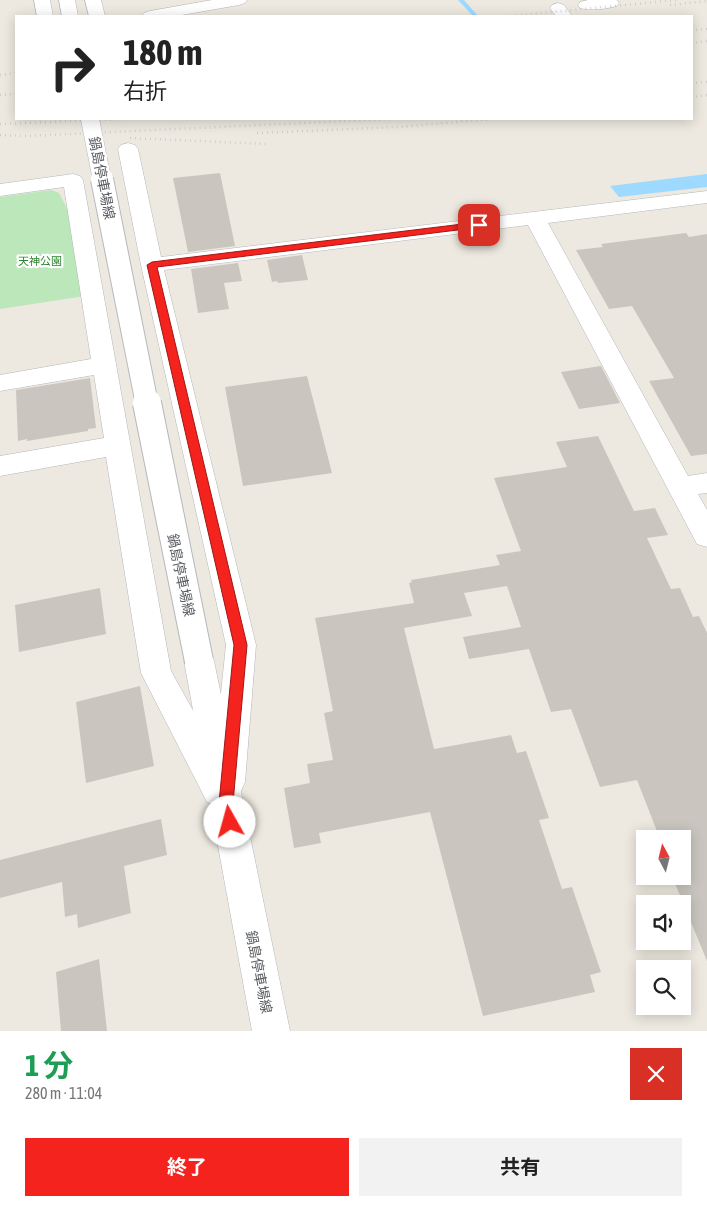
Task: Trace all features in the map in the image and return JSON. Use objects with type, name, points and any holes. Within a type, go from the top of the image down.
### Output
[{"type":"street","points":[[42,0],[45,15]]},
{"type":"street","points":[[67,0],[70,15]]},
{"type":"street","points":[[93,0],[97,15]]},
{"type":"street","points":[[156,15],[239,0]]},
{"type":"street","points":[[586,5],[611,3],[609,0]]},
{"type":"street","name":"鍋島停車場線","points":[[90,120],[271,1031]]},
{"type":"street","points":[[128,149],[152,265],[240,645],[226,803]]},
{"type":"street","points":[[0,190],[73,180],[119,444],[156,673],[226,803]]},
{"type":"street","points":[[152,265],[707,197]]},
{"type":"street","points":[[535,218],[707,536]]},
{"type":"street","points":[[0,383],[105,365]]},
{"type":"street","points":[[0,466],[119,444]]},
{"type":"street","points":[[680,487],[707,483]]},
{"type":"green space","name":"天神公園","points":[[51,190],[59,193],[73,220],[85,296],[0,309],[0,197]]},
{"type":"water","points":[[707,174],[707,187],[619,197],[610,186]]},
{"type":"building","points":[[220,173],[235,246],[188,252],[173,178]]},
{"type":"building","points":[[686,233],[689,237],[707,234],[707,454],[691,456],[649,381],[674,378],[632,306],[609,309],[576,250],[603,247],[601,244]]},
{"type":"building","points":[[302,255],[308,280],[272,282],[267,260]]},
{"type":"building","points":[[238,263],[242,281],[224,283],[229,309],[198,313],[191,269]]},
{"type":"building","points":[[601,366],[620,403],[579,409],[561,372]]},
{"type":"building","points":[[307,376],[332,473],[243,486],[225,387]]},
{"type":"building","points":[[90,378],[96,428],[88,429],[88,431],[18,441],[16,390]]},
{"type":"building","points":[[598,436],[634,511],[655,508],[668,535],[647,538],[671,589],[680,588],[693,617],[699,616],[707,633],[707,961],[691,922],[691,895],[680,895],[676,885],[691,885],[691,830],[656,830],[637,780],[600,787],[571,709],[551,712],[529,649],[469,659],[463,637],[521,627],[507,586],[464,593],[472,616],[404,628],[434,749],[511,735],[517,753],[526,751],[549,818],[539,820],[562,889],[572,887],[601,972],[590,975],[595,992],[483,1016],[430,812],[319,833],[321,843],[294,848],[284,788],[310,783],[307,764],[333,760],[324,713],[333,711],[315,618],[414,603],[409,583],[412,582],[411,580],[500,565],[496,555],[521,551],[494,478],[567,467],[556,442]]},
{"type":"building","points":[[100,588],[106,634],[19,652],[15,605]]},
{"type":"building","points":[[140,686],[154,766],[86,783],[76,702]]},
{"type":"building","points":[[161,819],[167,855],[124,866],[131,913],[78,928],[77,914],[65,917],[62,882],[0,898],[0,860]]},
{"type":"building","points":[[99,959],[107,1031],[61,1031],[56,972]]},
{"type":"waterway","points":[[461,0],[475,15]]},
{"type":"railway","points":[[521,15],[676,0]]},
{"type":"railway","points":[[670,5],[707,1]]},
{"type":"railway","points":[[693,30],[707,29]]},
{"type":"railway","points":[[693,43],[707,41]]},
{"type":"railway","points":[[0,75],[15,73]]},
{"type":"railway","points":[[693,83],[707,82]]},
{"type":"railway","points":[[0,95],[15,94]]},
{"type":"railway","points":[[693,97],[707,95]]},
{"type":"railway","points":[[0,124],[98,120]]},
{"type":"railway","points":[[0,135],[27,136],[369,120]]},
{"type":"railway","points":[[257,133],[399,127],[480,120]]},
{"type":"railway","points":[[130,138],[266,144]]},
{"type":"route","points":[[230,822],[226,803],[240,645],[152,265],[479,225]]}]
